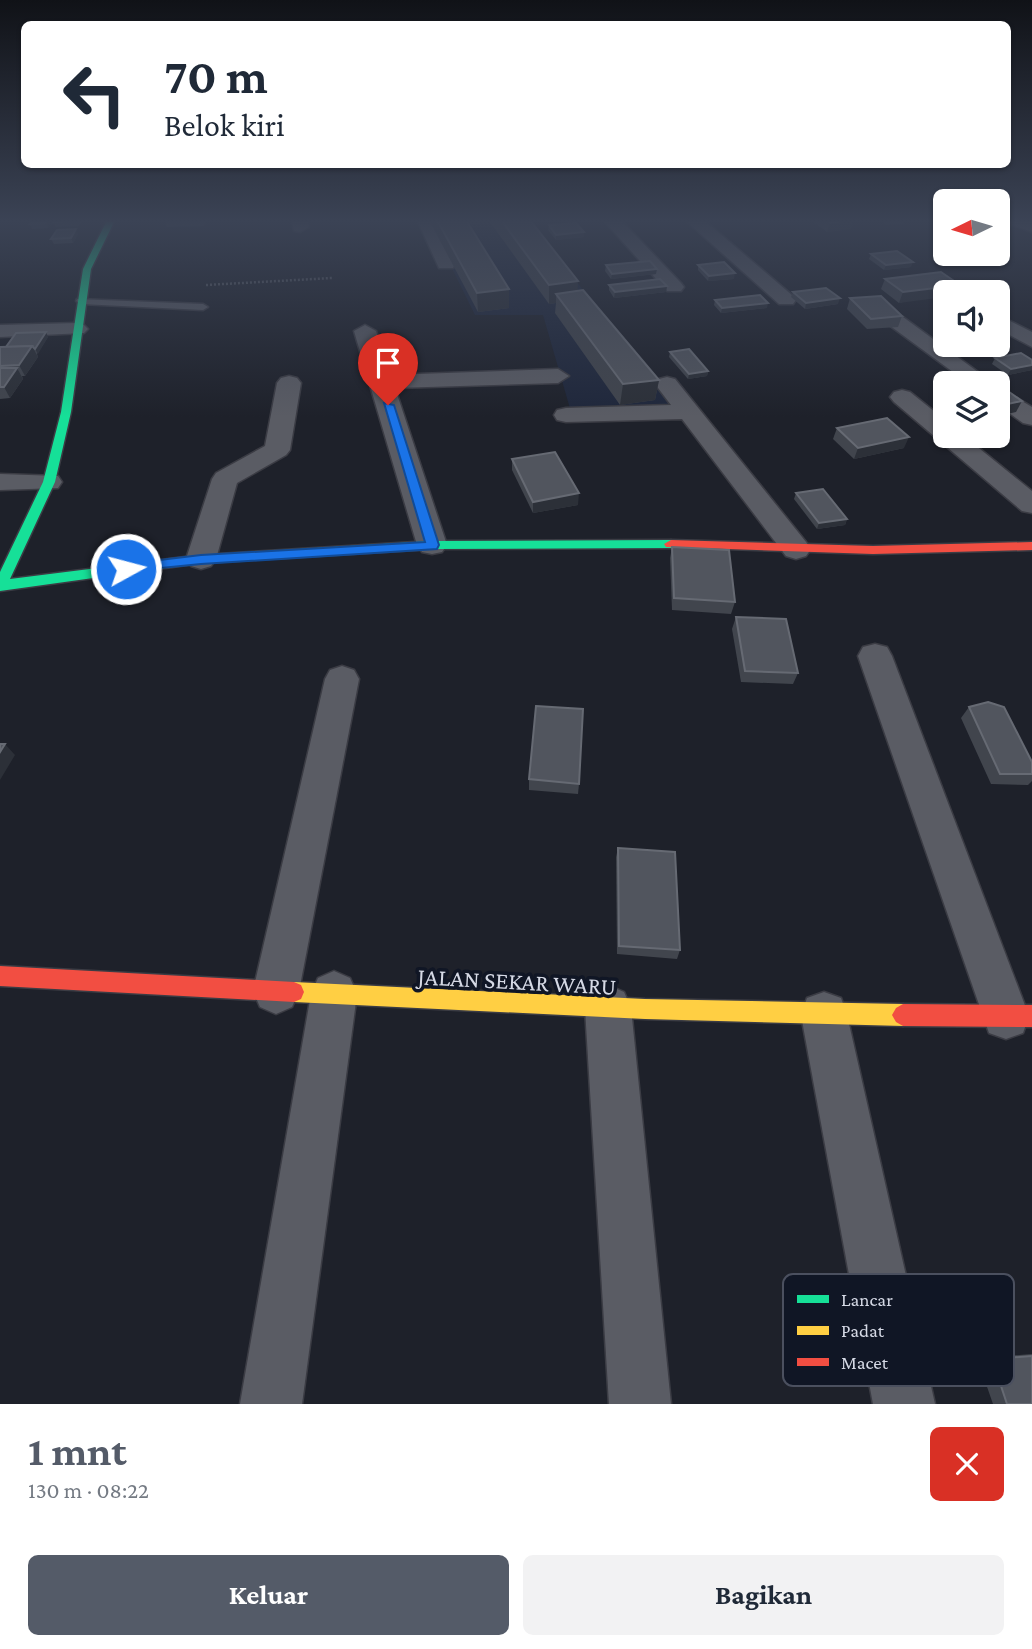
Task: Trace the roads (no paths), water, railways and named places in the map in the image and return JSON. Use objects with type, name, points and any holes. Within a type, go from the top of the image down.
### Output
[{"type":"street","points":[[2,578],[49,482],[66,412],[84,286]]},
{"type":"street","points":[[769,286],[786,300]]},
{"type":"street","points":[[897,321],[966,371]]},
{"type":"street","points":[[1010,328],[1032,341]]},
{"type":"street","points":[[0,331],[77,329]]},
{"type":"street","points":[[365,331],[432,545]]},
{"type":"street","points":[[381,382],[558,376]]},
{"type":"street","points":[[201,559],[225,479],[277,450],[289,383]]},
{"type":"street","points":[[667,384],[796,549]]},
{"type":"street","points":[[902,397],[933,422]]},
{"type":"street","points":[[1010,402],[1032,418]]},
{"type":"street","points":[[566,415],[690,412]]},
{"type":"street","points":[[964,448],[1032,505]]},
{"type":"street","points":[[0,482],[49,482]]},
{"type":"street","points":[[2,578],[201,559],[432,545],[655,543],[796,549],[1031,548]]},
{"type":"street","points":[[875,656],[1019,1016]]},
{"type":"street","points":[[276,991],[342,679]]},
{"type":"street","name":"JALAN SEKAR WARU","points":[[0,976],[608,1008],[824,1015],[1019,1016]]},
{"type":"street","points":[[271,1404],[334,994]]},
{"type":"street","points":[[608,1008],[640,1404]]},
{"type":"street","points":[[824,1015],[877,1274]]},
{"type":"street","points":[[900,1386],[904,1404]]},
{"type":"lane","points":[[81,301],[203,307]]}]
